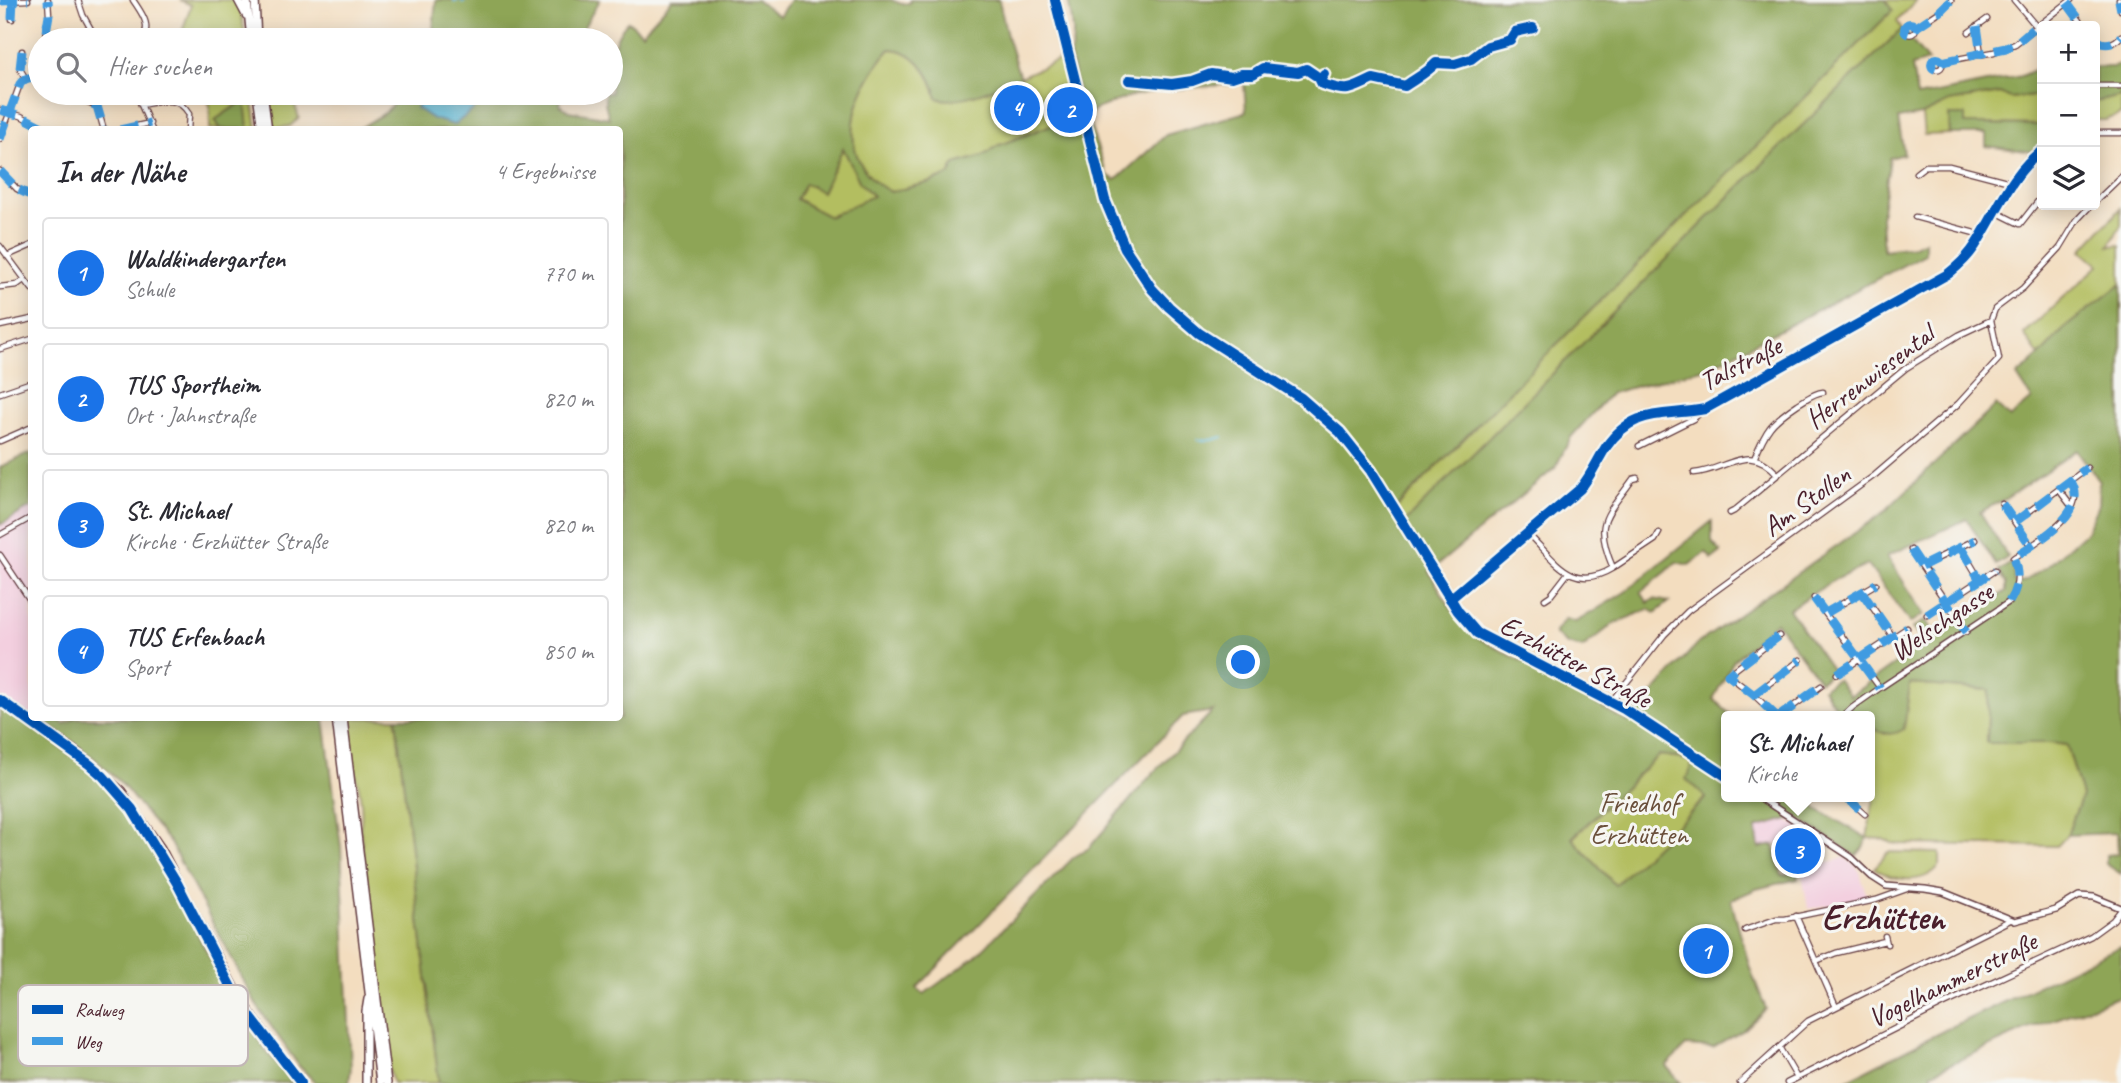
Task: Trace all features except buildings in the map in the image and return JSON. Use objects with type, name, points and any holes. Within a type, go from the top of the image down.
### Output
[{"type":"highway","points":[[238,0],[251,28]]},
{"type":"highway","points":[[251,0],[252,28]]},
{"type":"highway","points":[[259,105],[261,126]]},
{"type":"highway","points":[[265,105],[267,126]]},
{"type":"highway","points":[[336,721],[380,1083]]},
{"type":"highway","points":[[343,721],[387,1083]]},
{"type":"highway","points":[[366,1083],[366,1011],[369,992]]},
{"type":"street","points":[[0,1],[28,0]]},
{"type":"street","points":[[47,28],[48,0]]},
{"type":"street","points":[[78,0],[90,28]]},
{"type":"street","points":[[133,0],[146,23],[146,28]]},
{"type":"street","name":"Erzhütter Straße","points":[[1055,0],[1101,185],[1114,223],[1134,263],[1152,289],[1199,332],[1301,398],[1340,432],[1371,471],[1450,599],[1466,622],[1481,636],[1611,702],[1721,773]]},
{"type":"street","points":[[1915,28],[1939,12],[1951,0]]},
{"type":"street","points":[[2014,0],[2036,26]]},
{"type":"street","points":[[2119,0],[2121,10]]},
{"type":"street","points":[[12,19],[13,1]]},
{"type":"street","points":[[1942,62],[1994,52],[2015,44],[2069,1],[2081,21]]},
{"type":"street","points":[[1969,32],[1987,19]]},
{"type":"street","points":[[1977,26],[1981,54]]},
{"type":"street","points":[[2100,41],[2109,44],[2121,36]]},
{"type":"street","points":[[0,139],[18,89],[26,79],[20,69],[22,51]]},
{"type":"street","points":[[2100,86],[2121,86]]},
{"type":"street","points":[[95,105],[103,126]]},
{"type":"street","points":[[141,105],[151,126]]},
{"type":"street","points":[[182,105],[189,114],[188,126]]},
{"type":"street","points":[[0,110],[39,126]]},
{"type":"street","points":[[137,126],[150,123]]},
{"type":"street","points":[[2100,133],[2121,130]]},
{"type":"street","name":"Talstraße","points":[[1639,446],[1693,419],[1705,409],[1948,274],[1964,260],[2014,183],[2037,154]]},
{"type":"street","points":[[1916,173],[1925,166],[1949,166],[2014,183]]},
{"type":"street","points":[[0,171],[17,188],[28,194]]},
{"type":"street","points":[[2100,196],[2121,177]]},
{"type":"street","points":[[1996,212],[2020,224],[2037,202]]},
{"type":"street","points":[[1992,320],[1995,309],[2023,288],[2060,248],[2086,210]]},
{"type":"street","points":[[1915,217],[1982,235]]},
{"type":"street","points":[[0,246],[28,284]]},
{"type":"street","points":[[7,256],[28,247]]},
{"type":"street","points":[[0,287],[17,285],[24,279]]},
{"type":"street","points":[[0,326],[28,320]]},
{"type":"street","name":"Herrenwiesental","points":[[1730,513],[1906,368],[1959,335],[1992,320]]},
{"type":"street","name":"Am Stollen","points":[[1611,702],[1658,643],[1688,611],[1875,475],[1958,404],[1999,359],[1992,320]]},
{"type":"street","points":[[0,349],[28,340]]},
{"type":"street","points":[[0,393],[28,383]]},
{"type":"street","name":"Herrenwiesental","points":[[1754,459],[1770,425],[1812,395],[1823,392]]},
{"type":"street","name":"Talstraße","points":[[1450,599],[1580,489],[1604,450],[1623,428],[1645,417],[1664,412],[1705,409]]},
{"type":"street","points":[[0,442],[28,429]]},
{"type":"street","points":[[1694,473],[1743,458],[1764,463],[1778,475]]},
{"type":"street","points":[[2015,522],[2087,468]]},
{"type":"street","points":[[1613,568],[1605,549],[1602,529],[1613,508],[1633,479],[1637,478]]},
{"type":"street","points":[[2071,482],[2075,496],[2072,507]]},
{"type":"street","points":[[2059,490],[2072,507]]},
{"type":"street","points":[[2002,504],[2031,546]]},
{"type":"street","name":"Welschgasse","points":[[1849,711],[2009,603],[2018,580],[2013,558],[2061,523],[2072,507]]},
{"type":"street","points":[[0,535],[28,519]]},
{"type":"street","points":[[1528,534],[1568,573],[1593,578],[1613,568],[1654,540],[1659,533]]},
{"type":"street","points":[[1922,566],[1975,540]]},
{"type":"street","points":[[1961,548],[1980,580]]},
{"type":"street","points":[[1911,550],[1966,632]]},
{"type":"street","points":[[0,555],[28,597]]},
{"type":"street","points":[[1927,615],[1995,570]]},
{"type":"street","points":[[1545,599],[1568,573]]},
{"type":"street","points":[[1826,613],[1875,584]]},
{"type":"street","points":[[1862,592],[1893,637]]},
{"type":"street","points":[[1814,598],[1880,688]]},
{"type":"street","points":[[1837,674],[1908,628]]},
{"type":"street","points":[[1772,711],[1728,675],[1779,636]]},
{"type":"street","points":[[1754,695],[1800,660]]},
{"type":"street","points":[[1785,711],[1821,686]]},
{"type":"street","points":[[0,696],[28,716]]},
{"type":"street","points":[[35,721],[72,747],[122,790],[162,848],[234,985]]},
{"type":"street","points":[[1773,802],[1851,857],[1879,883],[1895,888],[1943,892],[2015,921],[2048,913],[2079,896],[2094,897],[2121,909]]},
{"type":"street","points":[[1852,802],[1865,814]]},
{"type":"street","points":[[1745,930],[1776,919],[1883,899],[1907,889]]},
{"type":"street","name":"Vogelhammerstraße","points":[[1787,1083],[1942,1004],[2091,936],[2113,920],[2121,909]]},
{"type":"street","points":[[1796,916],[1836,1007]]},
{"type":"street","points":[[1740,1083],[1808,1021],[2010,920]]},
{"type":"street","points":[[1816,961],[1836,953],[1885,941]]},
{"type":"street","points":[[248,1008],[304,1083]]},
{"type":"street","points":[[1779,1047],[1797,1078]]},
{"type":"shaded area","points":[[28,509],[28,721],[40,721],[34,728],[0,704],[0,525]]},
{"type":"shaded area","points":[[1788,820],[1810,835],[1759,849],[1756,828]]},
{"type":"shaded area","points":[[1843,857],[1860,872],[1867,898],[1808,909],[1802,873]]},
{"type":"green space","points":[[180,0],[233,0],[241,13],[244,28],[183,28],[191,5]]},
{"type":"green space","points":[[436,0],[600,0],[583,28],[433,28]]},
{"type":"green space","points":[[672,0],[756,0],[779,16],[790,0],[891,0],[902,4],[911,0],[999,0],[1020,78],[991,90],[945,100],[937,98],[927,73],[915,59],[899,50],[890,49],[866,84],[854,124],[854,144],[860,162],[872,179],[891,192],[949,175],[955,164],[983,156],[997,146],[1064,120],[1083,117],[1070,55],[1073,34],[1068,0],[1886,0],[1892,11],[1395,509],[1404,523],[1735,191],[1902,29],[1928,61],[1912,66],[1917,97],[2021,76],[2037,68],[2037,95],[2010,98],[2000,93],[1949,102],[1922,115],[1898,119],[1904,154],[1890,158],[1881,217],[1883,250],[1914,246],[1925,241],[1925,254],[1709,367],[1611,393],[1571,437],[1555,468],[1429,572],[1452,610],[1476,637],[1627,722],[1697,644],[1883,513],[1996,405],[2010,418],[2032,399],[2017,376],[2066,327],[2121,284],[2121,874],[2106,864],[2106,855],[2118,854],[2117,833],[2067,835],[2082,796],[2067,745],[1987,743],[1989,690],[1910,684],[1904,729],[1891,734],[1875,729],[1875,711],[1851,711],[1847,708],[1844,711],[1831,711],[1835,707],[1823,688],[1837,679],[1850,696],[1923,644],[1913,628],[1925,620],[1937,636],[2006,591],[2006,583],[1999,571],[2011,563],[2014,568],[2014,583],[2025,581],[2048,566],[2086,532],[2098,505],[2099,481],[2077,450],[2007,498],[1980,512],[2008,557],[1996,565],[1967,519],[1887,556],[1924,614],[1910,623],[1868,565],[1836,579],[1789,609],[1833,672],[1820,681],[1776,622],[1734,660],[1713,699],[1726,711],[1721,711],[1721,802],[1810,802],[1817,809],[1867,838],[1856,856],[1796,817],[1756,828],[1759,848],[1774,845],[1782,875],[1797,872],[1798,879],[1756,889],[1731,900],[1750,968],[1766,1009],[1744,1030],[1713,1048],[1686,1046],[1666,1066],[1681,1083],[439,1083],[396,721],[623,721],[623,126],[363,126],[386,112],[392,105],[451,105],[473,110],[474,105],[560,105],[569,111],[609,118],[606,105],[623,105],[623,28],[628,21],[642,33]],"holes":[[[1244,83],[1246,112],[1166,135],[1116,180],[1107,175],[1087,117],[1096,109],[1153,91]],[[843,148],[860,183],[873,196],[829,217],[796,199],[805,183],[822,192]],[[1213,711],[1152,774],[1089,848],[1074,857],[975,957],[924,994],[917,988],[1183,716]],[[1659,755],[1693,762],[1686,779],[1706,798],[1615,885],[1572,838]]]},
{"type":"green space","points":[[1886,0],[1917,0],[1897,21],[1902,29],[1735,191],[1404,523],[1395,509],[1891,12]]},
{"type":"green space","points":[[890,49],[907,54],[921,65],[937,98],[999,86],[1068,56],[1083,117],[1064,120],[997,146],[983,156],[955,164],[949,175],[891,192],[872,179],[860,162],[854,144],[858,104],[866,84]]},
{"type":"green space","points":[[2121,63],[2121,96],[2100,101],[2100,67],[2113,67]]},
{"type":"green space","points":[[2000,93],[2010,98],[2037,95],[2037,125],[1965,124],[1949,115],[1950,134],[1924,135],[1922,115],[1949,102]]},
{"type":"green space","points":[[2121,96],[2121,114],[2100,120],[2100,101]]},
{"type":"green space","points":[[210,105],[237,105],[215,120],[219,126],[210,126]]},
{"type":"green space","points":[[238,105],[246,105],[248,126],[219,126],[215,120]]},
{"type":"green space","points":[[245,105],[254,105],[257,126],[248,126]]},
{"type":"green space","points":[[270,105],[295,105],[299,118],[290,126],[273,126]]},
{"type":"green space","points":[[1949,115],[1965,115],[1965,124],[2037,125],[2037,150],[2034,152],[1986,146],[1986,134],[1950,134]]},
{"type":"green space","points":[[843,147],[860,183],[873,196],[829,217],[796,199],[805,183],[822,192]]},
{"type":"green space","points":[[2121,208],[2121,225],[2109,246],[2121,245],[2121,284],[2066,327],[2039,356],[2024,334],[2099,265],[2082,250]]},
{"type":"green space","points":[[28,454],[28,509],[0,525],[0,467]]},
{"type":"green space","points":[[1712,521],[1712,542],[1721,552],[1712,559],[1706,552],[1689,565],[1676,562],[1641,592],[1648,603],[1654,599],[1669,602],[1655,613],[1649,609],[1613,624],[1583,648],[1567,644],[1554,633],[1565,619],[1576,622],[1625,592]]},
{"type":"green space","points":[[1910,684],[1989,690],[1987,742],[2067,745],[2082,796],[2067,835],[2057,846],[1893,844],[1883,839],[1867,838],[1875,802],[1875,730],[1885,734]]},
{"type":"green space","points":[[0,704],[83,764],[127,807],[224,985],[18,985],[18,1066],[248,1066],[248,1023],[267,1052],[293,1083],[0,1083]]},
{"type":"green space","points":[[40,721],[60,721],[64,724],[70,721],[324,721],[341,847],[351,1067],[349,1083],[316,1083],[299,1066],[257,1006],[170,843],[121,783],[94,758]]},
{"type":"green space","points":[[347,721],[396,721],[439,1083],[393,1083],[389,1069],[360,828],[361,803],[350,751]]},
{"type":"green space","name":"Friedhof Erzhütten","points":[[1659,755],[1693,762],[1706,797],[1616,886],[1572,839]]},
{"type":"green space","points":[[1889,852],[1940,853],[1940,865],[1933,872],[1917,879],[1890,876],[1874,868]]},
{"type":"green space","points":[[2121,946],[2121,996],[2025,1030],[1931,1073],[1932,1083],[1841,1083],[1945,1030]]},
{"type":"water","points":[[418,105],[474,105],[473,110],[454,125],[433,119],[416,108]]},
{"type":"waterway","points":[[1198,440],[1223,437]]},
{"type":"marked path","points":[[12,19],[13,0]]},
{"type":"marked path","points":[[0,1],[28,0]]},
{"type":"marked path","points":[[47,28],[48,0]]},
{"type":"marked path","points":[[1915,28],[1939,12],[1951,0]]},
{"type":"marked path","points":[[2119,0],[2121,10]]},
{"type":"marked path","points":[[2067,3],[2080,21]]},
{"type":"marked path","points":[[1910,24],[1914,25],[1915,29],[1914,33],[1910,34],[1906,33],[1905,29],[1906,25],[1910,24]]},
{"type":"marked path","points":[[1977,26],[1981,54]]},
{"type":"marked path","points":[[1942,62],[2006,48],[2036,26]]},
{"type":"marked path","points":[[2100,42],[2109,44],[2121,36]]},
{"type":"marked path","points":[[22,51],[20,69],[26,79]]},
{"type":"marked path","points":[[1937,58],[1943,64],[1937,70],[1931,64],[1937,58]]},
{"type":"marked path","points":[[0,139],[20,84],[28,78]]},
{"type":"marked path","points":[[95,105],[103,126]]},
{"type":"marked path","points":[[0,110],[21,116],[40,126]]},
{"type":"marked path","points":[[137,126],[150,123]]},
{"type":"marked path","points":[[0,171],[17,189],[28,194]]},
{"type":"marked path","points":[[2015,522],[2087,468]]},
{"type":"marked path","points":[[2009,602],[2017,581],[2013,558],[2045,536],[2067,516],[2075,494],[2071,482]]},
{"type":"marked path","points":[[2002,504],[2031,546]]},
{"type":"marked path","points":[[1922,566],[1975,540]]},
{"type":"marked path","points":[[1961,548],[1980,580]]},
{"type":"marked path","points":[[1911,550],[1966,632]]},
{"type":"marked path","points":[[1927,615],[1995,570]]},
{"type":"marked path","points":[[1826,613],[1876,584]]},
{"type":"marked path","points":[[1862,592],[1893,637]]},
{"type":"marked path","points":[[1814,598],[1880,688]]},
{"type":"marked path","points":[[1837,674],[1907,628]]},
{"type":"marked path","points":[[1771,711],[1728,675],[1779,636]]},
{"type":"marked path","points":[[1754,695],[1800,660]]},
{"type":"marked path","points":[[1787,711],[1821,686]]},
{"type":"marked path","points":[[1852,802],[1865,814]]},
{"type":"cycle path","points":[[1055,0],[1105,200],[1125,248],[1152,289],[1199,333],[1301,398],[1340,432],[1371,471],[1458,611],[1477,633],[1624,709],[1721,773]]},
{"type":"cycle path","points":[[1324,74],[1320,80],[1322,84],[1338,89],[1354,88],[1373,79],[1405,86],[1436,63],[1455,64],[1471,59],[1488,46],[1510,40],[1515,32],[1533,28]]},
{"type":"cycle path","points":[[1129,80],[1172,84],[1211,74],[1232,77],[1253,74],[1263,68],[1298,72],[1306,69],[1315,75]]},
{"type":"cycle path","points":[[1450,599],[1580,489],[1606,447],[1628,425],[1651,416],[1705,409],[1948,274],[1972,250],[2013,182],[2037,155]]},
{"type":"cycle path","points":[[0,700],[28,720]]},
{"type":"cycle path","points":[[29,721],[89,764],[132,809],[177,883],[230,985]]},
{"type":"cycle path","points":[[248,1014],[301,1083]]},
{"type":"place","name":"TUS Erfenbach","points":[[1017,108]]},
{"type":"place","name":"TUS Sportheim","points":[[1070,110]]},
{"type":"place","name":"St. Michael","points":[[1798,851]]},
{"type":"place","name":"Waldkindergarten","points":[[1706,951]]},
{"type":"district","name":"Erzhütten","points":[[1883,917]]}]
